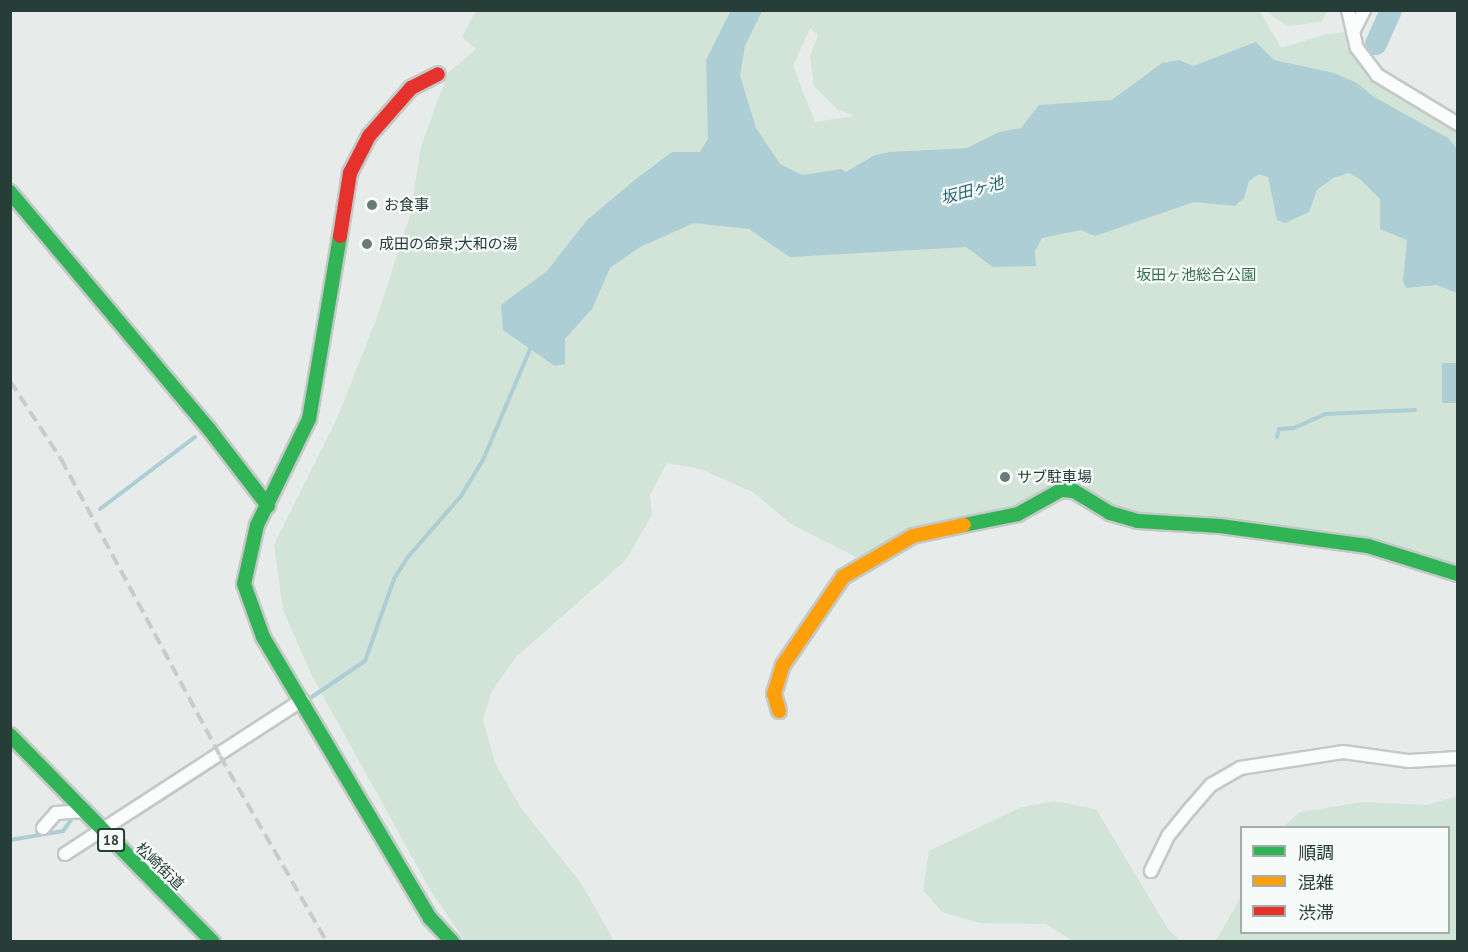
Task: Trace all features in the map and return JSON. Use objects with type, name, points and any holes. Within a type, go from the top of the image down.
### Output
[{"type":"street","points":[[1348,10],[1357,48],[1377,75],[1458,124]]},
{"type":"street","points":[[1353,32],[1364,10]]},
{"type":"street","points":[[438,74],[411,88],[369,136],[350,173],[309,419],[251,543],[244,584],[263,637],[430,918],[452,942]]},
{"type":"street","points":[[10,192],[209,429],[268,506]]},
{"type":"street","points":[[779,711],[774,694],[783,665],[843,577],[913,536],[1018,514],[1060,490],[1074,491],[1110,513],[1138,521],[1220,526],[1368,546],[1458,574]]},
{"type":"street","points":[[65,854],[302,700]]},
{"type":"street","name":"松崎街道","points":[[10,735],[213,942]]},
{"type":"street","points":[[1151,871],[1168,836],[1190,809],[1211,785],[1240,768],[1343,752],[1409,760],[1458,758]]},
{"type":"street","points":[[43,828],[56,813],[83,811]]},
{"type":"green space","name":"坂田ヶ池総合公園","points":[[476,11],[1260,11],[1281,48],[1327,34],[1345,32],[1350,52],[1373,80],[1457,127],[1457,568],[1140,516],[1106,504],[1079,488],[858,558],[791,524],[753,492],[700,469],[667,463],[650,495],[652,515],[625,561],[516,657],[492,691],[483,719],[495,763],[521,808],[581,883],[614,941],[465,941],[432,893],[312,676],[283,610],[274,545],[336,421],[376,320],[410,216],[421,146],[448,73],[476,49],[462,37]],"holes":[[[810,28],[818,35],[810,56],[814,86],[837,109],[854,116],[815,122],[793,66]]]},
{"type":"green space","points":[[1266,11],[1327,11],[1321,22],[1287,26]]},
{"type":"green space","points":[[1457,796],[1457,941],[1212,941],[1217,939],[1240,898],[1240,934],[1450,934],[1450,826],[1284,826],[1300,812],[1362,802],[1427,805]]},
{"type":"green space","points":[[1054,801],[1096,809],[1168,929],[1180,941],[1073,941],[1046,924],[980,923],[942,912],[923,890],[929,851],[1019,808]]},
{"type":"water","name":"坂田ヶ池","points":[[731,10],[762,11],[745,46],[740,76],[756,128],[780,164],[802,175],[841,169],[846,172],[875,155],[890,152],[967,148],[999,132],[1021,128],[1039,105],[1112,100],[1162,63],[1179,60],[1193,66],[1256,42],[1274,60],[1334,73],[1357,83],[1374,97],[1448,138],[1457,149],[1457,293],[1437,285],[1406,288],[1403,281],[1407,240],[1380,229],[1380,199],[1360,179],[1348,173],[1333,178],[1317,190],[1309,212],[1285,223],[1277,220],[1268,177],[1259,174],[1249,181],[1244,198],[1235,206],[1194,202],[1095,236],[1081,230],[1042,238],[1035,251],[1036,266],[993,267],[966,247],[790,257],[749,229],[694,223],[640,247],[610,268],[592,309],[565,339],[565,364],[555,366],[503,330],[501,305],[547,271],[587,220],[636,179],[672,152],[700,152],[708,139],[706,60]]},
{"type":"water","points":[[1442,363],[1457,363],[1457,403],[1442,403]]},
{"type":"waterway","points":[[1376,44],[1391,10]]},
{"type":"waterway","points":[[312,697],[365,661],[394,579],[407,558],[461,496],[483,460],[531,347]]},
{"type":"waterway","points":[[1277,437],[1279,429],[1294,428],[1325,414],[1415,410]]},
{"type":"waterway","points":[[100,509],[195,437]]},
{"type":"waterway","points":[[230,755],[248,742]]},
{"type":"waterway","points":[[136,816],[218,763]]},
{"type":"waterway","points":[[10,840],[63,831],[71,820]]},
{"type":"railway","points":[[10,381],[61,459],[220,756],[327,942]]},
{"type":"traffic: fast","points":[[10,192],[209,429],[268,506]]},
{"type":"traffic: fast","points":[[340,236],[309,419],[257,525],[244,584],[263,637],[430,918],[452,942]]},
{"type":"traffic: fast","points":[[964,525],[1018,514],[1061,490],[1074,491],[1110,513],[1138,521],[1220,526],[1368,546],[1458,574]]},
{"type":"traffic: fast","points":[[10,735],[213,942]]},
{"type":"traffic: slow","points":[[779,711],[774,694],[783,665],[843,577],[913,536],[964,525]]},
{"type":"traffic: jam","points":[[340,236],[350,173],[369,136],[411,88],[438,74]]},
{"type":"place","name":"お食事","points":[[372,205]]},
{"type":"place","name":"成田の命泉;大和の湯","points":[[367,244]]},
{"type":"place","name":"サブ駐車場","points":[[1005,477]]}]
